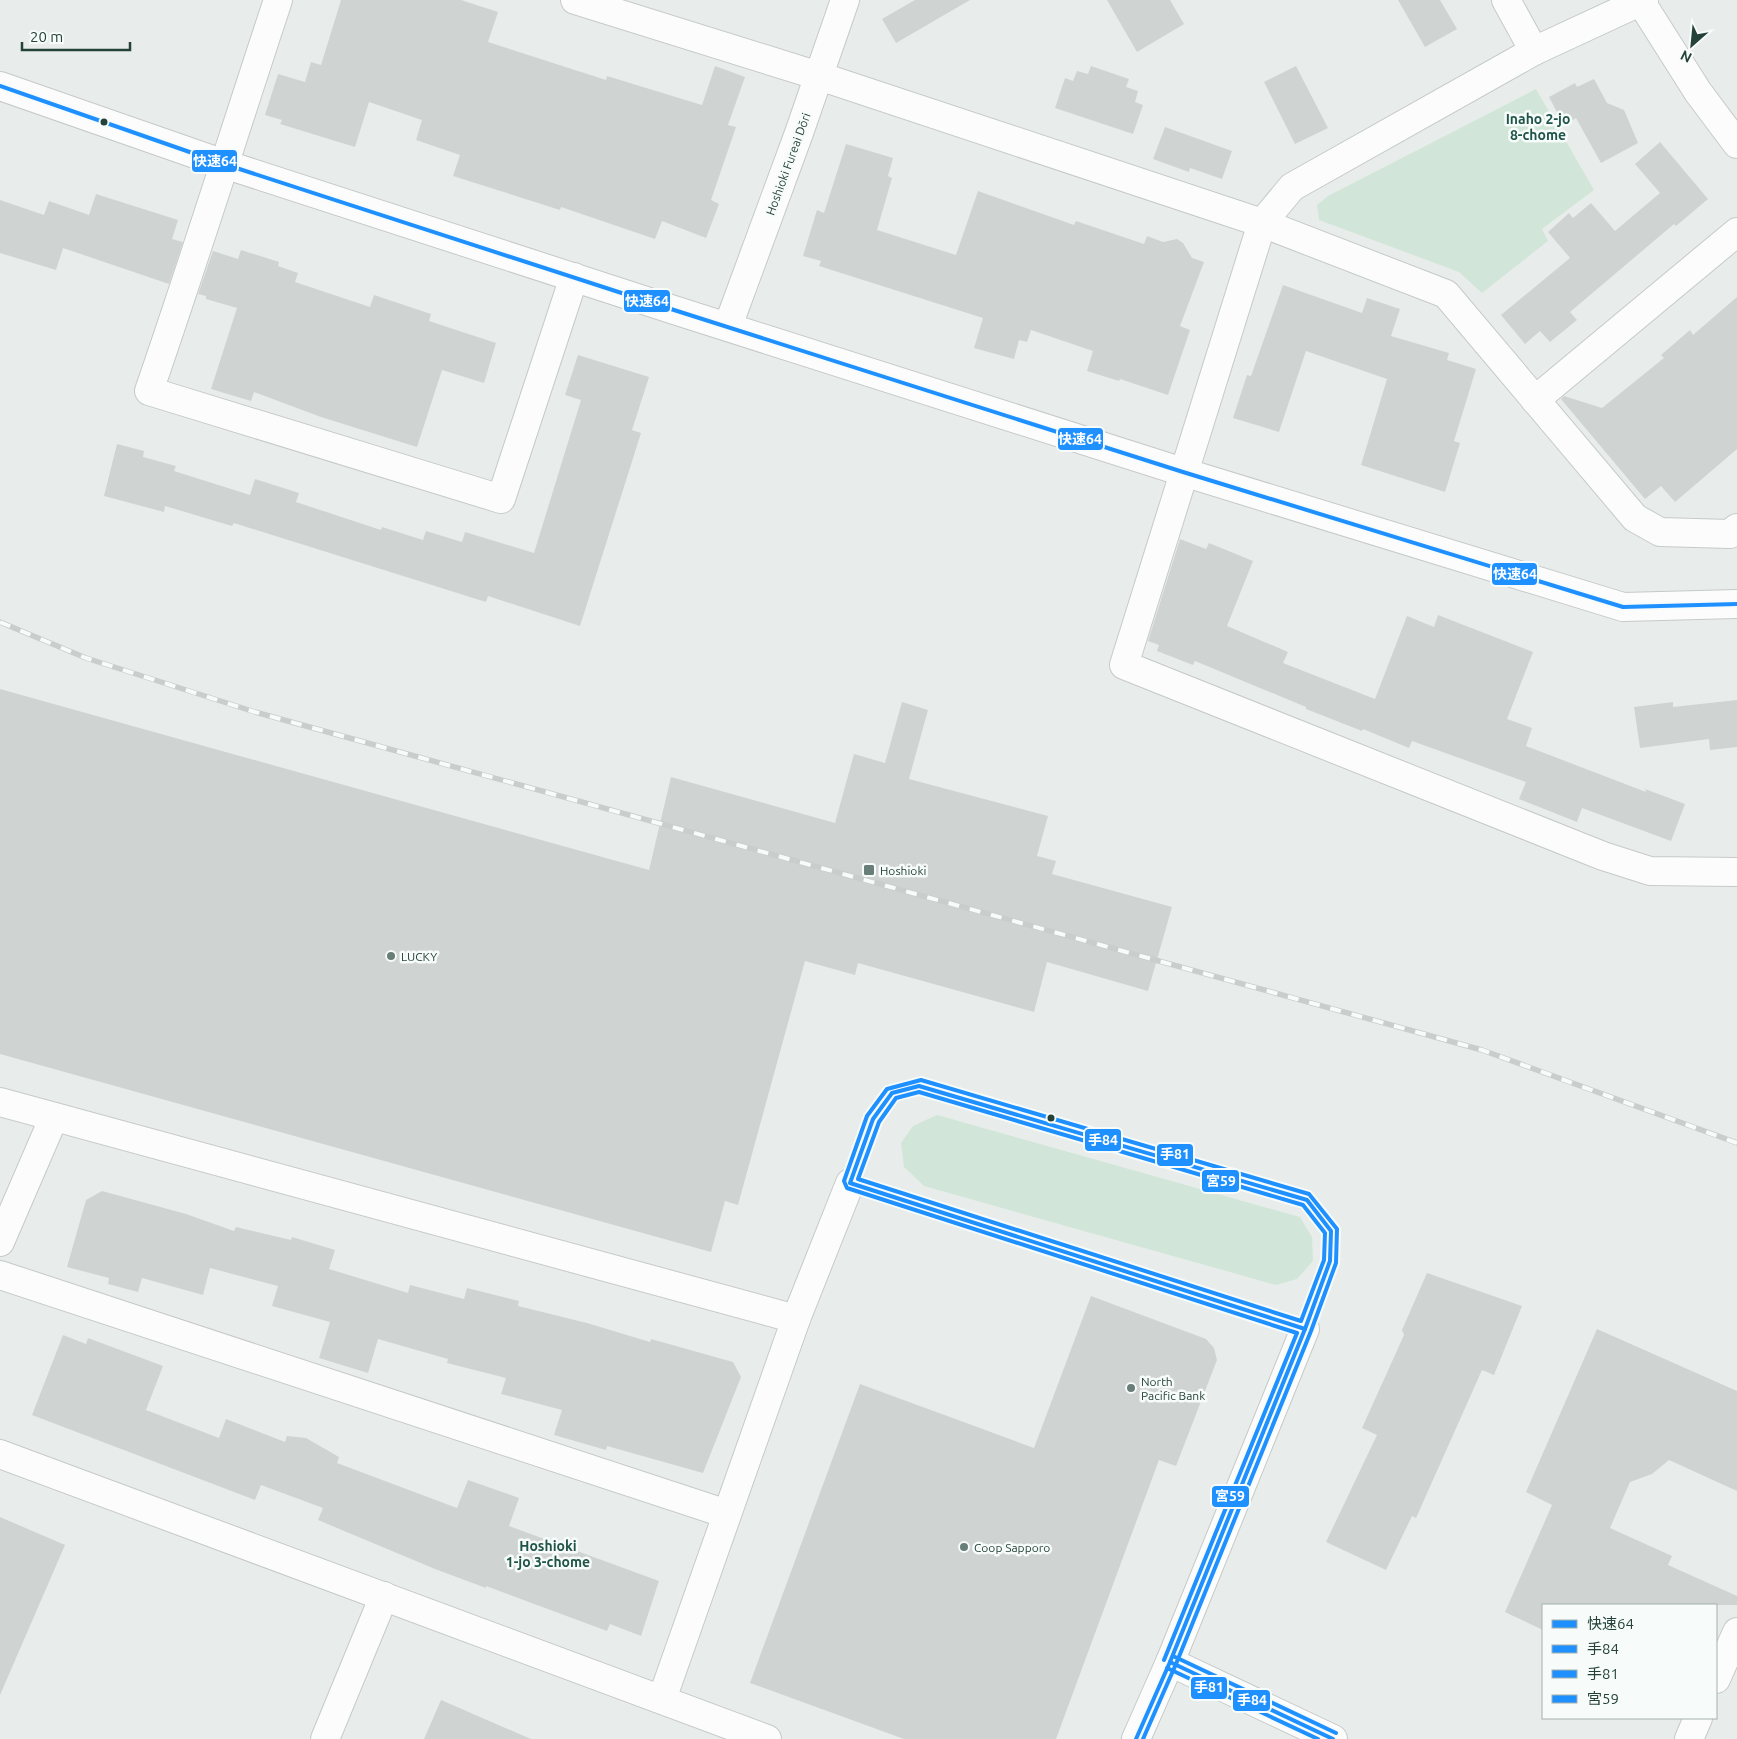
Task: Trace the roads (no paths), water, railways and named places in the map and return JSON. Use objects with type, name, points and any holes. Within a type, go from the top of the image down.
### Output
[{"type":"street","points":[[278,0],[224,164],[211,212],[149,391],[501,499],[574,277]]},
{"type":"street","points":[[575,0],[819,76],[1262,223],[1446,294],[1635,518],[1660,532],[1730,534],[1737,528]]},
{"type":"street","name":"Hoshioki Fureai Dōri","points":[[728,326],[845,0]]},
{"type":"street","points":[[1506,0],[1534,52]]},
{"type":"street","points":[[1737,144],[1698,92],[1643,1],[1534,52],[1292,187],[1262,223],[1124,665],[1603,856],[1650,871],[1737,872]]},
{"type":"street","points":[[0,86],[224,164],[574,277],[1183,472],[1623,607],[1737,604]]},
{"type":"street","points":[[1535,400],[1737,232]]},
{"type":"street","points":[[0,1102],[796,1319]]},
{"type":"street","points":[[0,1242],[54,1116]]},
{"type":"street","points":[[662,1698],[796,1319],[850,1183]]},
{"type":"street","points":[[0,1275],[727,1514]]},
{"type":"street","points":[[1136,1739],[1170,1662],[1305,1329]]},
{"type":"street","points":[[0,1454],[662,1698],[767,1739]]},
{"type":"street","points":[[325,1739],[384,1596]]},
{"type":"street","points":[[1717,1677],[1737,1632]]},
{"type":"street","points":[[1170,1662],[1333,1739]]},
{"type":"street","points":[[1689,1739],[1698,1719]]},
{"type":"railway","points":[[0,622],[86,658],[255,712],[1482,1050],[1737,1143]]},
{"type":"place","name":"Hoshioki","points":[[869,870]]},
{"type":"place","name":"LUCKY","points":[[391,956]]},
{"type":"place","name":"North Pacific Bank","points":[[1131,1388]]},
{"type":"place","name":"Coop Sapporo","points":[[964,1547]]},
{"type":"district","name":"Inaho 2-jo 8-chome","points":[[1538,128]]},
{"type":"district","name":"Hoshioki 1-jo 3-chome","points":[[548,1554]]}]
